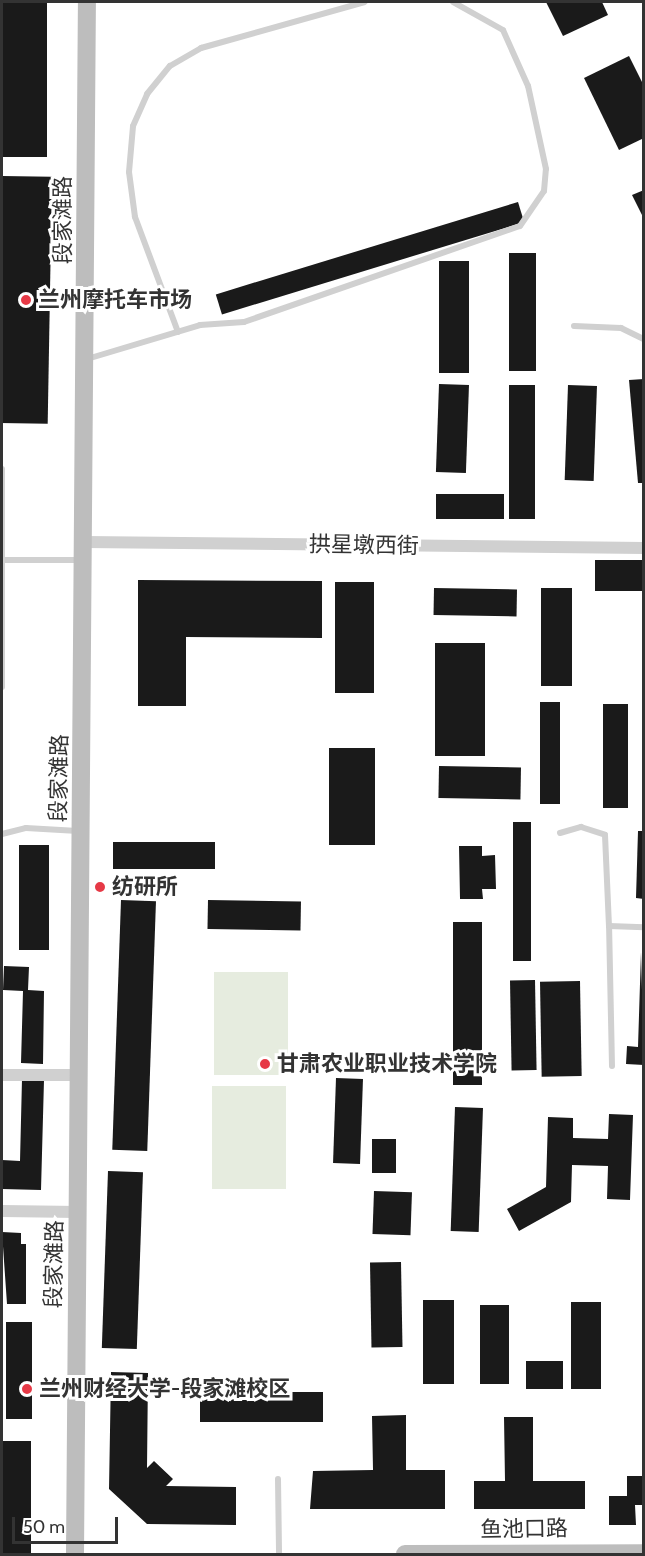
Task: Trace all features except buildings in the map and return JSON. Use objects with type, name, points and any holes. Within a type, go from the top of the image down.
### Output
[{"type":"main road","name":"段家滩路","points":[[75,1554],[85,551],[87,2]]},
{"type":"main road","name":"鱼池口路","points":[[405,1554],[644,1553]]},
{"type":"street","name":"拱星墩西街","points":[[85,551],[644,548]]},
{"type":"street","points":[[2,1075],[80,1074]]},
{"type":"street","points":[[2,1211],[78,1212]]},
{"type":"lane","points":[[178,332],[135,217],[129,172],[133,126],[147,93],[170,66],[201,48],[365,2]]},
{"type":"lane","points":[[86,359],[178,332],[244,322],[415,267],[424,256],[520,226],[535,210],[546,169],[528,86],[502,30],[453,2]]},
{"type":"lane","points":[[574,326],[621,328],[644,339]]},
{"type":"lane","points":[[2,469],[2,687]]},
{"type":"lane","points":[[2,560],[85,551]]},
{"type":"lane","points":[[560,833],[581,827],[605,835],[612,1066]]},
{"type":"lane","points":[[2,834],[26,828],[82,832]]},
{"type":"lane","points":[[609,926],[644,927]]},
{"type":"lane","points":[[278,1479],[279,1554]]},
{"type":"shaded area","points":[[214,972],[288,972],[288,1075],[214,1075]]},
{"type":"shaded area","points":[[212,1086],[286,1086],[286,1189],[212,1189]]},
{"type":"place","name":"兰州摩托车市场","points":[[26,300]]},
{"type":"place","name":"纺研所","points":[[100,887]]},
{"type":"place","name":"甘肃农业职业技术学院","points":[[265,1064]]},
{"type":"place","name":"兰州财经大学-段家滩校区","points":[[27,1389]]}]
